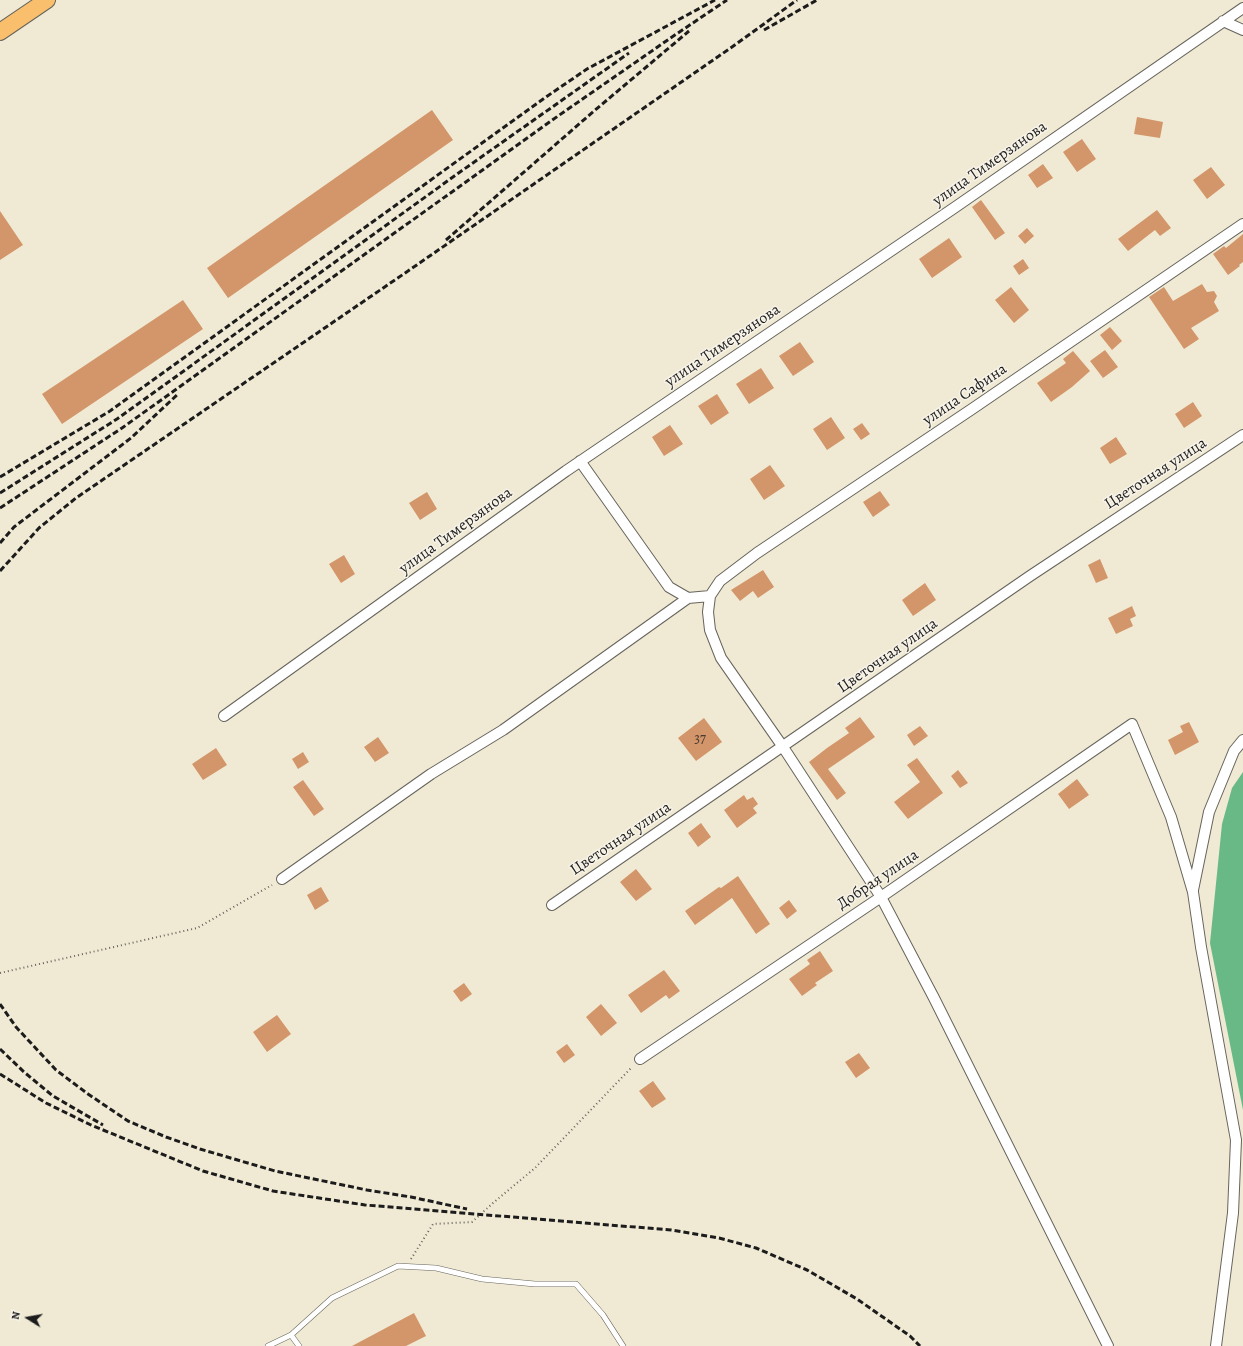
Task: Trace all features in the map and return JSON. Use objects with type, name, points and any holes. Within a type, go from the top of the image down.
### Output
[{"type":"main road","points":[[0,32],[47,0]]},
{"type":"street","name":"улица Тимерзянова","points":[[224,716],[580,461],[947,212],[1243,8]]},
{"type":"street","points":[[1222,22],[1243,30]]},
{"type":"street","name":"улица Сафина","points":[[710,596],[720,581],[757,553],[972,409],[1243,224]]},
{"type":"street","name":"Цветочная улица","points":[[552,905],[1030,576],[1243,435]]},
{"type":"street","points":[[580,461],[669,587],[688,598]]},
{"type":"street","points":[[282,879],[431,774],[503,730],[688,598],[710,596],[708,612],[710,630],[721,658],[783,747],[881,897],[934,998],[1108,1346]]},
{"type":"street","name":"Добрая улица","points":[[640,1058],[881,897],[1132,724],[1171,817],[1193,892]]},
{"type":"street","points":[[1216,1346],[1232,1214],[1236,1140],[1201,947],[1193,892],[1209,812],[1234,752],[1243,740]]},
{"type":"lane","points":[[268,1346],[291,1335],[332,1298],[398,1266],[436,1268],[482,1279],[535,1284],[576,1284],[603,1316],[624,1346]]},
{"type":"lane","points":[[291,1335],[299,1346]]},
{"type":"path","points":[[0,973],[197,928],[282,879]]},
{"type":"path","points":[[406,1267],[433,1224],[472,1222],[535,1168],[640,1058]]},
{"type":"green space","points":[[1243,772],[1243,1110],[1210,943],[1222,824],[1232,788]]},
{"type":"building","points":[[432,110],[453,140],[228,298],[207,268]]},
{"type":"building","points":[[1137,117],[1163,122],[1160,138],[1134,134]]},
{"type":"building","points":[[1082,139],[1096,159],[1077,172],[1063,152]]},
{"type":"building","points":[[1043,164],[1053,178],[1037,188],[1028,175]]},
{"type":"building","points":[[1211,167],[1225,185],[1207,199],[1193,180]]},
{"type":"building","points":[[981,200],[1005,233],[995,240],[972,207]]},
{"type":"building","points":[[1157,210],[1171,228],[1160,236],[1155,230],[1128,251],[1118,239]]},
{"type":"building","points":[[0,211],[23,245],[0,260]]},
{"type":"building","points":[[1027,228],[1034,236],[1025,244],[1018,236]]},
{"type":"building","points":[[1243,234],[1243,262],[1228,275],[1213,254],[1224,246],[1226,248]]},
{"type":"building","points":[[949,238],[962,257],[932,278],[919,259]]},
{"type":"building","points":[[1023,259],[1029,268],[1019,275],[1013,266]]},
{"type":"building","points":[[1202,284],[1207,292],[1214,291],[1217,296],[1214,302],[1219,311],[1191,328],[1199,339],[1184,349],[1149,297],[1164,287],[1173,301]]},
{"type":"building","points":[[1011,287],[1029,310],[1014,323],[995,300]]},
{"type":"building","points":[[183,300],[203,329],[62,424],[42,394]]},
{"type":"building","points":[[1110,327],[1122,341],[1112,350],[1100,335]]},
{"type":"building","points":[[800,342],[814,362],[793,376],[779,356]]},
{"type":"building","points":[[1105,350],[1118,367],[1103,378],[1090,361]]},
{"type":"building","points":[[1073,351],[1090,371],[1072,387],[1051,402],[1037,383],[1066,363],[1063,359]]},
{"type":"building","points":[[761,368],[774,388],[749,404],[736,384]]},
{"type":"building","points":[[717,394],[729,413],[711,425],[698,406]]},
{"type":"building","points":[[1193,402],[1202,416],[1184,428],[1175,414]]},
{"type":"building","points":[[831,417],[845,438],[827,450],[813,429]]},
{"type":"building","points":[[862,423],[870,434],[861,440],[853,429]]},
{"type":"building","points":[[670,425],[683,444],[664,456],[652,437]]},
{"type":"building","points":[[1116,437],[1127,454],[1110,464],[1100,448]]},
{"type":"building","points":[[770,465],[785,486],[764,500],[750,479]]},
{"type":"building","points":[[880,491],[890,505],[873,517],[863,502]]},
{"type":"building","points":[[427,492],[437,509],[420,520],[409,503]]},
{"type":"building","points":[[344,555],[355,574],[341,583],[329,564]]},
{"type":"building","points":[[1100,559],[1108,578],[1096,583],[1088,565]]},
{"type":"building","points":[[763,570],[774,587],[758,598],[753,591],[740,601],[731,590]]},
{"type":"building","points":[[925,583],[936,600],[913,616],[902,600]]},
{"type":"building","points":[[1132,606],[1136,616],[1130,619],[1133,626],[1116,634],[1108,618]]},
{"type":"building","points":[[860,717],[875,737],[828,769],[846,793],[837,800],[809,762],[849,733],[845,728]]},
{"type":"building","points":[[704,718],[722,742],[696,761],[678,738]]},
{"type":"building","points":[[1189,722],[1199,742],[1175,755],[1168,740],[1183,732],[1180,726]]},
{"type":"building","points":[[920,726],[928,736],[914,746],[907,735]]},
{"type":"building","points":[[378,737],[389,753],[375,762],[364,747]]},
{"type":"building","points":[[216,748],[227,765],[203,780],[192,764]]},
{"type":"building","points":[[303,752],[309,762],[298,769],[292,759]]},
{"type":"building","points":[[917,758],[943,793],[908,819],[894,802],[920,782],[907,765]]},
{"type":"building","points":[[958,770],[968,783],[960,788],[951,776]]},
{"type":"building","points":[[1077,779],[1089,795],[1069,809],[1058,794]]},
{"type":"building","points":[[303,780],[324,809],[314,816],[293,787]]},
{"type":"building","points":[[744,795],[747,800],[753,797],[758,804],[753,808],[757,813],[737,828],[724,810]]},
{"type":"building","points":[[701,823],[711,837],[698,847],[688,833]]},
{"type":"building","points":[[636,869],[652,889],[636,901],[620,882]]},
{"type":"building","points":[[738,876],[770,924],[756,934],[732,898],[695,925],[685,911],[719,887],[721,888]]},
{"type":"building","points":[[321,887],[329,901],[315,910],[307,895]]},
{"type":"building","points":[[789,900],[797,911],[787,919],[779,908]]},
{"type":"building","points":[[820,951],[833,971],[815,983],[817,985],[802,996],[789,979],[810,964],[807,960]]},
{"type":"building","points":[[664,970],[680,991],[669,999],[666,995],[641,1013],[628,995]]},
{"type":"building","points":[[464,983],[472,994],[461,1002],[453,991]]},
{"type":"building","points":[[601,1004],[617,1023],[601,1036],[586,1017]]},
{"type":"building","points":[[277,1015],[291,1034],[267,1052],[253,1032]]},
{"type":"building","points":[[567,1044],[575,1055],[564,1063],[556,1052]]},
{"type":"building","points":[[859,1053],[870,1068],[856,1078],[845,1062]]},
{"type":"building","points":[[653,1081],[666,1099],[652,1108],[639,1091]]},
{"type":"building","points":[[414,1313],[426,1336],[406,1346],[352,1346]]},
{"type":"railway","points":[[0,477],[110,411],[587,69],[715,0]]},
{"type":"railway","points":[[0,508],[122,428],[558,116],[727,0]]},
{"type":"railway","points":[[0,571],[39,528],[76,498],[408,271],[732,47],[797,0]]},
{"type":"railway","points":[[764,30],[817,0]]},
{"type":"railway","points":[[446,240],[594,111],[689,31]]},
{"type":"railway","points":[[0,493],[117,419],[460,172],[629,53]]},
{"type":"railway","points":[[0,543],[14,527],[131,438],[178,394]]},
{"type":"railway","points":[[0,1004],[16,1027],[56,1070],[128,1121],[200,1149],[275,1171],[467,1209]]},
{"type":"railway","points":[[0,1049],[24,1072],[53,1096],[103,1125]]},
{"type":"railway","points":[[0,1074],[46,1103],[91,1125],[203,1171],[273,1191],[365,1205],[671,1230],[719,1238],[756,1248],[807,1270],[857,1299],[910,1336],[920,1346]]}]
